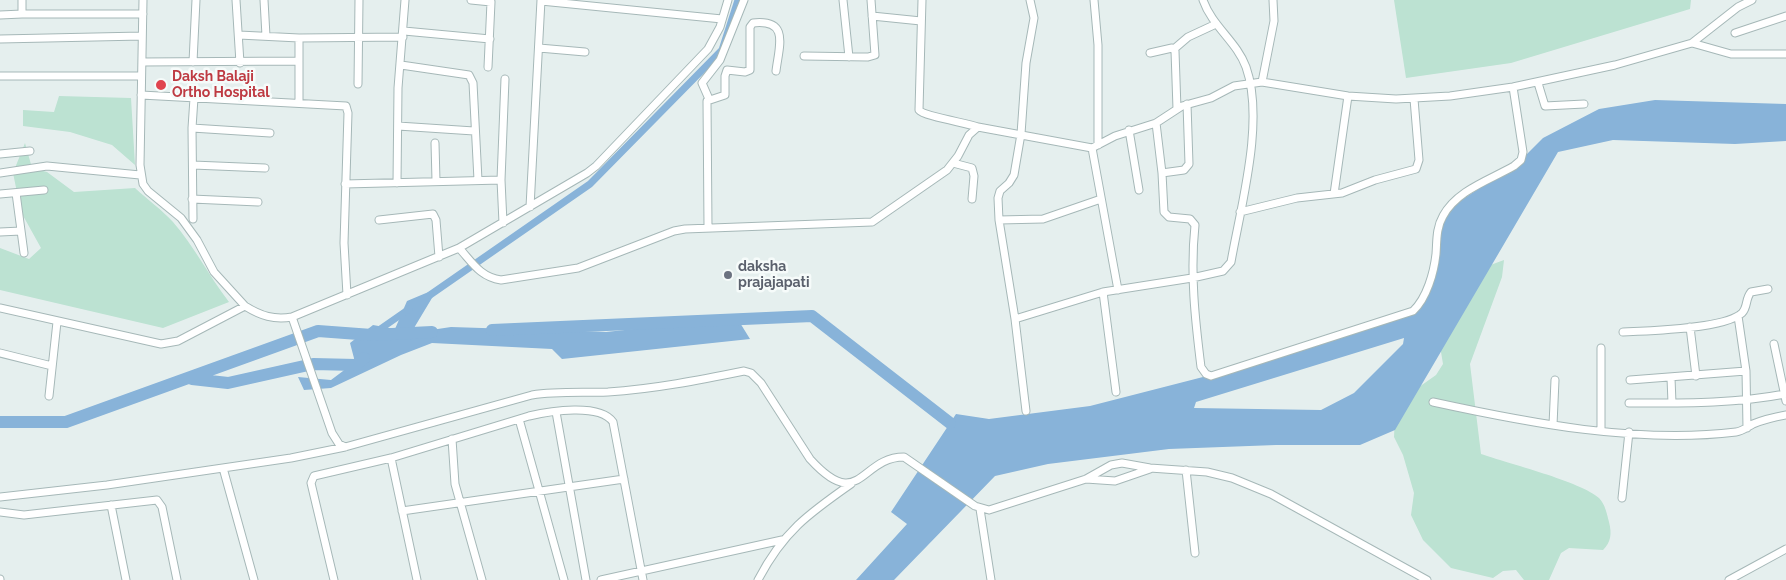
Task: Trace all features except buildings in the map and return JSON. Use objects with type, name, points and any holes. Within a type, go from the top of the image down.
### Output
[{"type":"street","points":[[22,0],[22,14]]},
{"type":"street","points":[[143,0],[140,175],[148,191],[188,227],[214,272],[245,306],[260,315],[272,318],[292,317],[439,257],[461,250],[596,166],[704,53],[714,40],[728,0]]},
{"type":"street","points":[[193,62],[196,0]]},
{"type":"street","points":[[236,0],[240,63]]},
{"type":"street","points":[[264,0],[266,36]]},
{"type":"street","points":[[358,84],[359,0]]},
{"type":"street","points":[[397,183],[405,0]]},
{"type":"street","points":[[471,0],[491,1],[488,67]]},
{"type":"street","points":[[709,99],[702,83],[720,60],[744,0]]},
{"type":"street","points":[[843,0],[850,57]]},
{"type":"street","points":[[804,56],[868,57],[874,55],[872,0]]},
{"type":"street","points":[[922,0],[918,110],[926,116],[958,120],[978,127],[1095,146],[1129,130],[1156,123],[1187,104],[1211,98],[1234,86],[1250,83],[1262,82],[1348,96],[1414,98],[1538,83],[1615,65],[1692,43],[1738,7],[1752,0]]},
{"type":"street","points":[[1026,411],[1015,319],[999,220],[999,194],[1014,175],[1021,134],[1026,63],[1034,18],[1030,0]]},
{"type":"street","points":[[1094,0],[1098,45],[1095,146],[1101,200],[1118,290]]},
{"type":"street","points":[[1015,319],[1103,292],[1192,278],[1223,271],[1231,262],[1254,122],[1250,83],[1242,58],[1216,24],[1203,0]]},
{"type":"street","points":[[1262,82],[1274,21],[1273,0]]},
{"type":"street","points":[[530,207],[542,1],[594,3],[722,19]]},
{"type":"street","points":[[0,15],[143,14]]},
{"type":"street","points":[[872,16],[921,21]]},
{"type":"street","points":[[1735,33],[1786,16]]},
{"type":"street","points":[[708,227],[706,105],[709,99],[725,95],[727,70],[745,72],[750,70],[750,27],[753,23],[773,24],[778,28],[780,38],[776,71]]},
{"type":"street","points":[[1150,53],[1174,49],[1188,37],[1216,24]]},
{"type":"street","points":[[239,34],[299,38],[404,34],[490,39]]},
{"type":"street","points":[[0,39],[142,36]]},
{"type":"street","points":[[299,38],[299,103]]},
{"type":"street","points":[[1692,43],[1731,54],[1753,56],[1786,54]]},
{"type":"street","points":[[539,48],[585,52]]},
{"type":"street","points":[[1174,49],[1177,109]]},
{"type":"street","points":[[142,62],[240,63],[299,61]]},
{"type":"street","points":[[401,65],[469,74],[472,83],[478,180]]},
{"type":"street","points":[[0,76],[141,76]]},
{"type":"street","points":[[503,223],[501,180],[505,78]]},
{"type":"street","points":[[1538,83],[1545,106],[1584,104]]},
{"type":"street","points":[[1156,123],[1166,215],[1190,219],[1194,222],[1192,278],[1194,312],[1201,367],[1206,374],[1211,376],[1413,311],[1422,300],[1430,276],[1435,256],[1438,228],[1442,216],[1463,195],[1514,166],[1520,160],[1523,152],[1513,87]]},
{"type":"street","points":[[141,95],[342,105],[348,109],[344,260],[347,294]]},
{"type":"street","points":[[1334,194],[1348,96]]},
{"type":"street","points":[[193,219],[192,128],[194,98]]},
{"type":"street","points":[[1240,212],[1297,198],[1351,191],[1375,180],[1411,171],[1419,165],[1414,98]]},
{"type":"street","points":[[1162,173],[1184,170],[1188,164],[1187,104]]},
{"type":"street","points":[[398,126],[474,131]]},
{"type":"street","points":[[461,250],[475,266],[490,278],[501,280],[564,272],[674,231],[708,227],[872,222],[940,176],[953,163],[969,135],[978,127]]},
{"type":"street","points":[[192,128],[270,133]]},
{"type":"street","points":[[1129,130],[1140,190]]},
{"type":"street","points":[[434,143],[436,181]]},
{"type":"street","points":[[0,154],[30,151]]},
{"type":"street","points":[[953,163],[972,168],[972,199]]},
{"type":"street","points":[[193,165],[265,168]]},
{"type":"street","points":[[0,173],[46,166],[140,175]]},
{"type":"street","points":[[345,184],[501,180]]},
{"type":"street","points":[[0,194],[44,190]]},
{"type":"street","points":[[16,193],[24,253]]},
{"type":"street","points":[[192,199],[258,202]]},
{"type":"street","points":[[999,220],[1043,219],[1101,200]]},
{"type":"street","points":[[380,220],[433,214],[436,220],[439,257]]},
{"type":"street","points":[[0,232],[21,230]]},
{"type":"street","points":[[1623,332],[1690,328],[1738,316],[1746,307],[1748,296],[1751,292],[1768,289]]},
{"type":"street","points":[[1103,292],[1116,392]]},
{"type":"street","points":[[0,308],[161,344],[178,341],[245,306]]},
{"type":"street","points":[[1738,316],[1746,371],[1747,428]]},
{"type":"street","points":[[292,317],[297,326],[335,440],[345,447]]},
{"type":"street","points":[[49,396],[57,322]]},
{"type":"street","points":[[1690,328],[1696,376]]},
{"type":"street","points":[[1629,403],[1748,401],[1785,397],[1774,344]]},
{"type":"street","points":[[1600,348],[1601,431]]},
{"type":"street","points":[[0,353],[52,366]]},
{"type":"street","points":[[0,496],[107,486],[291,458],[345,447],[532,395],[558,391],[622,390],[744,371],[751,373],[760,383],[810,459],[820,470],[841,483],[853,483]]},
{"type":"street","points":[[1630,380],[1746,371]]},
{"type":"street","points":[[1671,378],[1672,403]]},
{"type":"street","points":[[1553,425],[1555,380]]},
{"type":"street","points":[[1433,402],[1553,425],[1601,431],[1629,432],[1705,434],[1737,432],[1786,414]]},
{"type":"street","points":[[334,580],[312,478],[391,458],[519,419],[556,412],[594,410],[605,413],[610,417],[615,430],[643,580]]},
{"type":"street","points":[[556,412],[586,580]]},
{"type":"street","points":[[519,419],[564,580]]},
{"type":"street","points":[[1622,498],[1629,432]]},
{"type":"street","points":[[452,439],[453,474],[482,580]]},
{"type":"street","points":[[758,580],[782,540],[804,517],[853,483],[896,457],[904,457],[977,508],[997,509],[1086,479],[1111,465],[1122,463],[1150,468],[1186,470],[1232,478],[1271,494],[1427,580]]},
{"type":"street","points":[[391,458],[417,580]]},
{"type":"street","points":[[223,468],[254,580]]},
{"type":"street","points":[[1086,479],[1115,480],[1150,468]]},
{"type":"street","points":[[1186,470],[1195,553]]},
{"type":"street","points":[[402,511],[624,479]]},
{"type":"street","points":[[0,512],[24,515],[153,500],[160,502],[177,580]]},
{"type":"street","points":[[111,505],[126,580]]},
{"type":"street","points":[[977,508],[990,580]]},
{"type":"street","points":[[601,580],[782,540]]},
{"type":"street","points":[[1730,580],[1786,549]]},
{"type":"green space","points":[[1394,0],[1691,0],[1690,9],[1511,63],[1406,78]]},
{"type":"green space","points":[[59,96],[131,98],[135,165],[112,145],[70,132],[23,126],[23,110],[54,112]]},
{"type":"green space","points":[[25,143],[32,168],[47,172],[74,192],[135,188],[173,222],[229,302],[163,328],[0,290],[0,248],[29,259],[41,248],[21,212],[13,173]]},
{"type":"green space","points":[[1504,260],[1502,277],[1470,364],[1481,454],[1561,479],[1590,492],[1603,503],[1610,526],[1611,534],[1609,541],[1603,550],[1569,548],[1561,553],[1549,580],[1524,580],[1516,570],[1503,571],[1493,578],[1451,568],[1423,540],[1411,515],[1414,493],[1403,455],[1394,437],[1395,417],[1412,392],[1436,375],[1443,364],[1439,340],[1485,267]]},
{"type":"water","points":[[1655,100],[1786,104],[1786,141],[1735,144],[1613,140],[1558,152],[1395,430],[1360,445],[1276,445],[1169,449],[1048,464],[995,476],[894,580],[856,580],[907,524],[891,512],[956,414],[989,419],[1090,406],[1203,377],[1415,313],[1433,264],[1439,221],[1460,201],[1518,163],[1543,138],[1599,109]],"holes":[[[1404,338],[1403,344],[1354,393],[1321,410],[1194,408],[1196,402]]]},
{"type":"water","points":[[438,288],[411,333],[451,327],[606,332],[737,318],[750,339],[562,359],[552,349],[432,343],[401,355],[331,388],[304,390],[298,377],[331,380],[355,362],[350,343],[373,325],[395,329],[407,301]]},
{"type":"waterway","points":[[430,295],[590,184],[722,50],[738,0]]},
{"type":"waterway","points":[[376,332],[409,309]]},
{"type":"waterway","points":[[492,330],[812,316],[950,423]]},
{"type":"waterway","points":[[0,422],[66,422],[318,331],[372,335],[432,332]]},
{"type":"waterway","points":[[192,379],[228,383],[313,364],[356,365],[364,358]]},
{"type":"place","name":"Daksh Balaji Ortho Hospital","points":[[161,85]]},
{"type":"place","name":"daksha prajajapati","points":[[728,275]]}]
